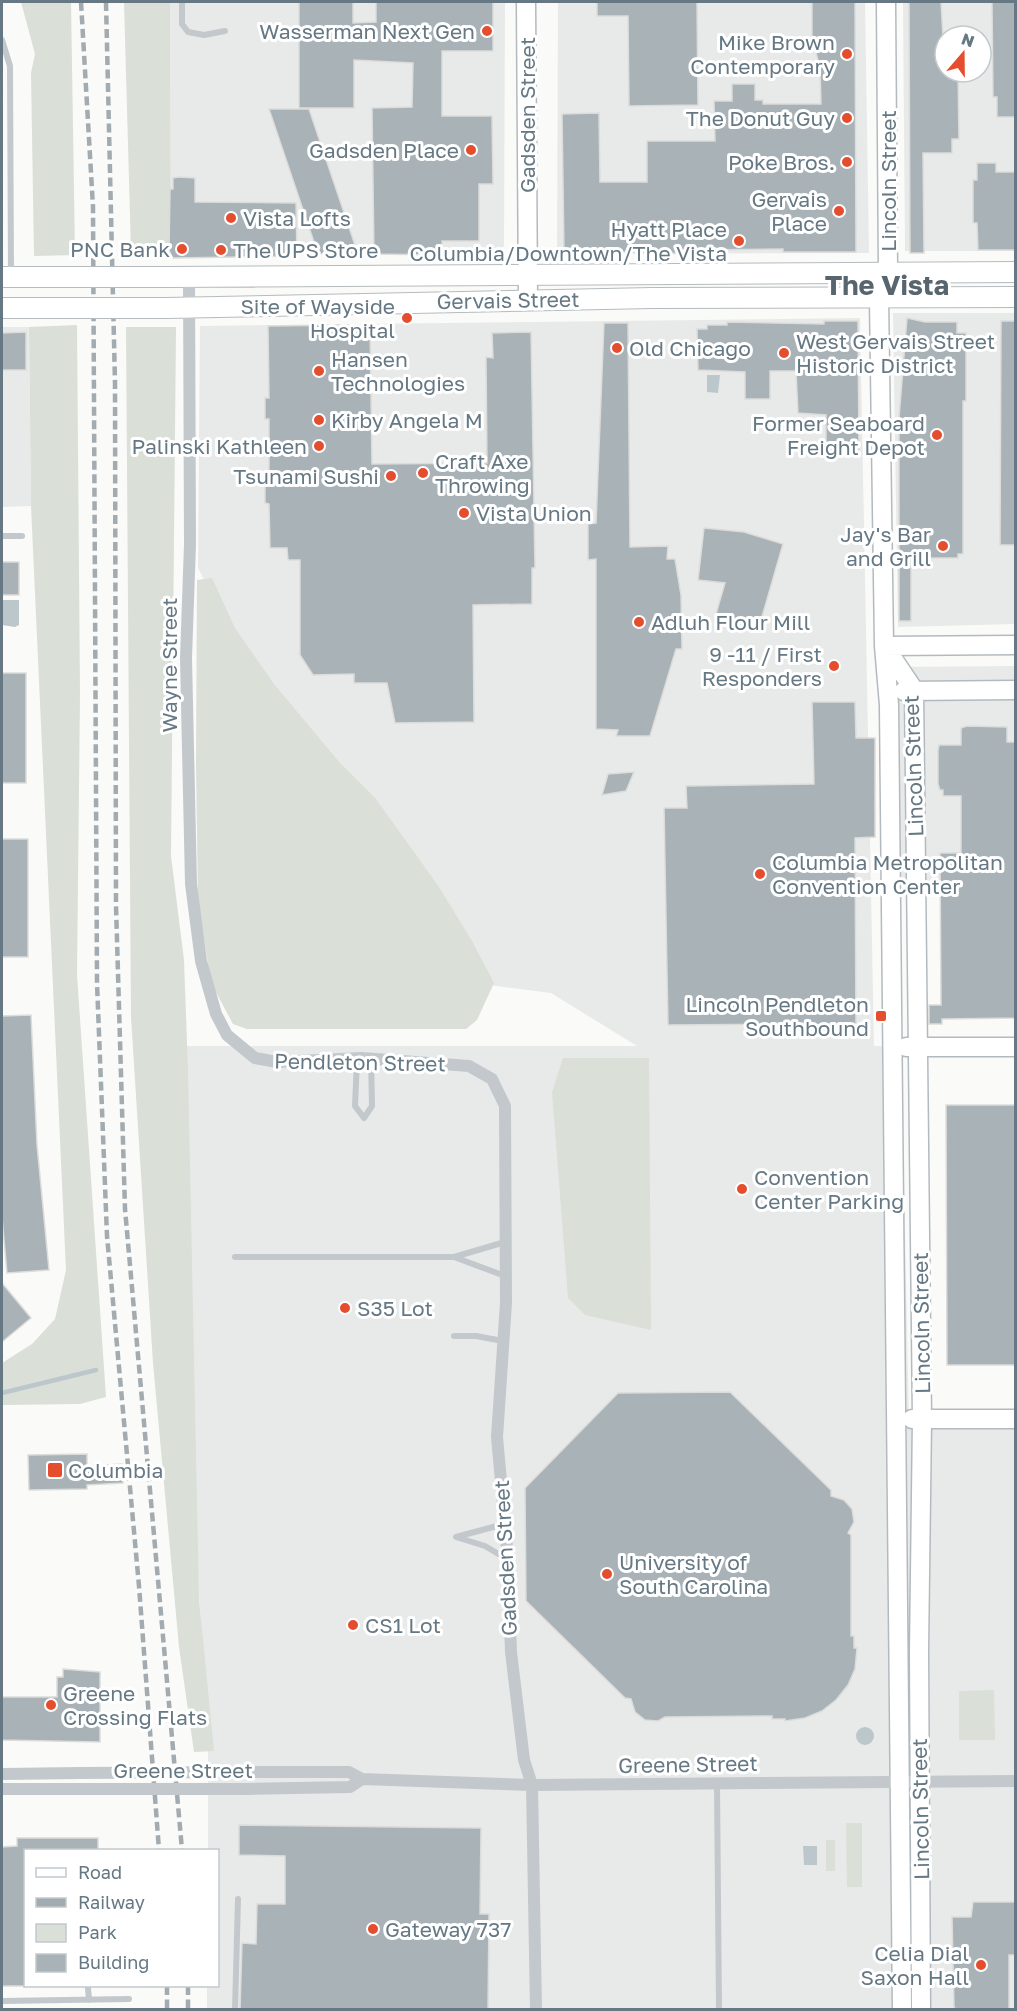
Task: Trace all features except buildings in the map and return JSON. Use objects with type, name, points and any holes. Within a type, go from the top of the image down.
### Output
[{"type":"main road","name":"Gervais Street","points":[[6,278],[1016,272]]},
{"type":"main road","name":"Gervais Street","points":[[2,308],[166,308],[528,300],[1016,297]]},
{"type":"street","name":"Gadsden Street","points":[[526,2],[528,300]]},
{"type":"street","name":"Lincoln Street","points":[[886,2],[888,272],[879,298],[892,1047],[902,2010]]},
{"type":"street","name":"Wayne Street","points":[[189,277],[190,544],[186,658],[191,884],[201,961],[219,1022],[234,1044]]},
{"type":"street","points":[[884,646],[1016,645]]},
{"type":"street","name":"Lincoln Street","points":[[884,646],[914,690],[916,1047],[922,1419],[919,1651],[921,2010]]},
{"type":"street","points":[[887,691],[1016,690]]},
{"type":"street","name":"Pendleton Street","points":[[234,1044],[255,1058],[266,1061],[371,1059],[469,1066],[492,1079],[504,1106]]},
{"type":"street","points":[[892,1047],[1016,1047]]},
{"type":"street","name":"Gadsden Street","points":[[504,1106],[504,1341],[497,1437],[505,1524],[511,1652],[524,1760],[532,1785],[536,2010]]},
{"type":"street","points":[[895,1420],[1016,1419]]},
{"type":"street","name":"Greene Street","points":[[2,1774],[349,1772],[362,1779],[532,1785],[1016,1781]]},
{"type":"street","name":"Greene Street","points":[[2,1789],[350,1787],[362,1779]]},
{"type":"lane","points":[[182,2],[182,24],[188,32],[204,35],[225,31]]},
{"type":"lane","points":[[2,40],[10,66],[10,228],[6,278]]},
{"type":"lane","points":[[2,228],[10,228]]},
{"type":"lane","points":[[2,536],[22,536]]},
{"type":"lane","points":[[357,1059],[355,1106],[364,1118],[372,1106],[371,1059]]},
{"type":"lane","points":[[235,1257],[454,1257],[505,1242]]},
{"type":"lane","points":[[454,1257],[505,1276]]},
{"type":"lane","points":[[454,1336],[476,1336],[504,1341]]},
{"type":"lane","points":[[505,1524],[456,1537],[485,1546],[507,1559]]},
{"type":"lane","points":[[717,1783],[719,2010]]},
{"type":"lane","points":[[235,2010],[238,1899]]},
{"type":"lane","points":[[88,1988],[88,2000]]},
{"type":"lane","points":[[2,2001],[129,1999]]},
{"type":"shaded area","points":[[170,2],[505,2],[504,246],[496,252],[171,256]]},
{"type":"shaded area","points":[[558,2],[865,2],[869,253],[557,254]]},
{"type":"shaded area","points":[[903,2],[1015,2],[1015,251],[905,251]]},
{"type":"shaded area","points":[[893,313],[1015,313],[1015,624],[898,627]]},
{"type":"shaded area","name":"University of South Carolina","points":[[860,318],[874,1046],[901,1047],[909,1421],[1015,1420],[1015,2009],[207,2009],[207,1987],[219,1987],[219,1849],[208,1849],[208,1718],[187,1430],[168,1046],[637,1046],[551,993],[488,985],[222,613],[198,568],[200,326]]},
{"type":"shaded area","points":[[2,327],[29,327],[31,506],[2,507]]},
{"type":"shaded area","points":[[707,375],[720,375],[718,393],[707,392]]},
{"type":"shaded area","points":[[2,600],[19,600],[19,625],[15,627],[2,625]]},
{"type":"shaded area","points":[[1015,666],[1015,883],[897,884],[894,667]]},
{"type":"shaded area","points":[[861,1727],[869,1727],[874,1732],[872,1743],[861,1745],[856,1740],[856,1732]]},
{"type":"shaded area","points":[[803,1846],[817,1846],[817,1865],[804,1865]]},
{"type":"green space","points":[[21,2],[71,2],[75,255],[34,256],[31,73],[35,54]]},
{"type":"green space","points":[[124,2],[170,2],[171,254],[131,251]]},
{"type":"green space","points":[[77,325],[80,694],[77,975],[106,1397],[80,1404],[2,1405],[2,1363],[32,1344],[55,1319],[66,1270],[31,506],[29,327]]},
{"type":"green space","points":[[126,327],[176,327],[171,856],[184,960],[199,1599],[214,1751],[194,1752],[179,1647],[153,1363],[131,1017]]},
{"type":"green space","points":[[212,578],[235,628],[274,684],[340,763],[376,799],[439,887],[472,941],[494,983],[477,1020],[466,1029],[247,1029],[233,1024],[211,983],[198,900],[197,580]]},
{"type":"green space","points":[[563,1058],[649,1058],[651,1330],[585,1315],[568,1298],[552,1092]]},
{"type":"green space","points":[[994,1690],[995,1740],[959,1740],[959,1691]]},
{"type":"green space","points":[[846,1823],[862,1823],[862,1887],[847,1887]]},
{"type":"green space","points":[[826,1840],[835,1840],[835,1871],[826,1871]]},
{"type":"waterway","points":[[2,1393],[96,1370]]},
{"type":"railway","points":[[81,2],[93,207],[97,983],[107,1236],[139,1586],[159,1849]]},
{"type":"railway","points":[[106,2],[115,383],[116,906],[125,1209],[182,1849]]},
{"type":"railway","points":[[167,1987],[167,2010]]},
{"type":"railway","points":[[188,1987],[188,2010]]},
{"type":"place","name":"Wasserman Next Gen","points":[[487,31]]},
{"type":"place","name":"Mike Brown Contemporary","points":[[847,54]]},
{"type":"place","name":"The Donut Guy","points":[[847,118]]},
{"type":"place","name":"Gadsden Place","points":[[471,150]]},
{"type":"place","name":"Poke Bros.","points":[[847,162]]},
{"type":"place","name":"Gervais Place","points":[[839,211]]},
{"type":"place","name":"Vista Lofts","points":[[231,218]]},
{"type":"place","name":"Hyatt Place Columbia/Downtown/The Vista","points":[[739,241]]},
{"type":"place","name":"PNC Bank","points":[[182,249]]},
{"type":"place","name":"The UPS Store","points":[[221,250]]},
{"type":"place","name":"Site of Wayside Hospital","points":[[407,318]]},
{"type":"place","name":"Old Chicago","points":[[617,348]]},
{"type":"place","name":"West Gervais Street Historic District","points":[[784,353]]},
{"type":"place","name":"Hansen Technologies","points":[[319,371]]},
{"type":"place","name":"Kirby Angela M","points":[[319,420]]},
{"type":"place","name":"Former Seaboard Freight Depot","points":[[937,435]]},
{"type":"place","name":"Palinski Kathleen","points":[[319,446]]},
{"type":"place","name":"Craft Axe Throwing","points":[[423,473]]},
{"type":"place","name":"Tsunami Sushi","points":[[391,476]]},
{"type":"place","name":"Vista Union","points":[[464,513]]},
{"type":"place","name":"Jay's Bar and Grill","points":[[943,546]]},
{"type":"place","name":"Adluh Flour Mill","points":[[639,622]]},
{"type":"place","name":"9 -11 / First Responders","points":[[834,666]]},
{"type":"place","name":"Columbia Metropolitan Convention Center","points":[[760,874]]},
{"type":"place","name":"Lincoln Pendleton Southbound","points":[[881,1016]]},
{"type":"place","name":"Convention Center Parking","points":[[742,1189]]},
{"type":"place","name":"S35 Lot","points":[[345,1308]]},
{"type":"place","name":"Columbia","points":[[55,1470]]},
{"type":"place","name":"University of South Carolina","points":[[607,1574]]},
{"type":"place","name":"CS1 Lot","points":[[353,1625]]},
{"type":"place","name":"Greene Crossing Flats","points":[[51,1705]]},
{"type":"place","name":"Gateway 737","points":[[373,1929]]},
{"type":"place","name":"Celia Dial Saxon Hall","points":[[981,1965]]},
{"type":"district","name":"The Vista","points":[[887,285]]}]
